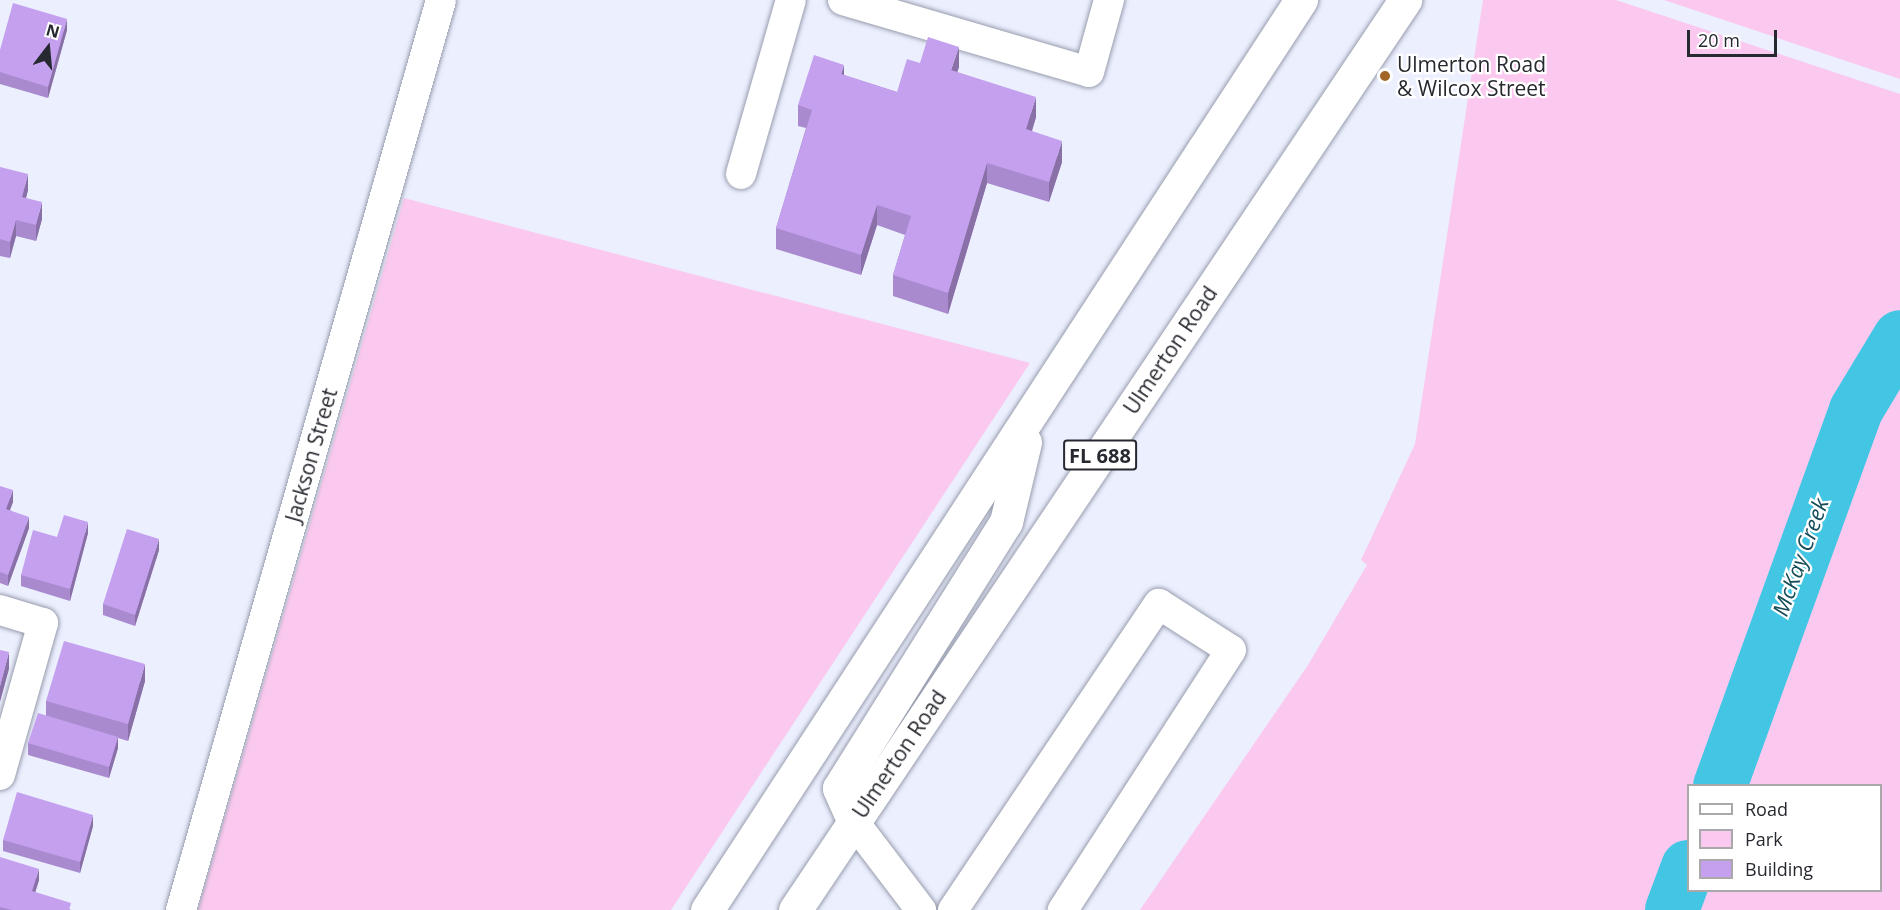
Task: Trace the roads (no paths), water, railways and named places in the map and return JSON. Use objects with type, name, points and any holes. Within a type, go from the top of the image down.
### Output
[{"type":"main road","points":[[707,910],[1030,420],[1301,0]]},
{"type":"main road","name":"Ulmerton Road","points":[[795,910],[1405,0]]},
{"type":"main road","points":[[854,822],[839,788],[1006,522],[1030,420]]},
{"type":"street","name":"Jackson Street","points":[[181,910],[441,0]]},
{"type":"street","points":[[741,174],[791,0]]},
{"type":"street","points":[[843,0],[1089,72],[1109,0]]},
{"type":"street","points":[[952,910],[1159,604],[1231,650],[1063,910]]},
{"type":"street","points":[[0,610],[43,623],[0,775]]},
{"type":"street","points":[[854,822],[921,910]]},
{"type":"waterway","name":"McKay Creek","points":[[1721,784],[1856,410],[1900,337]]},
{"type":"waterway","name":"McKay Creek","points":[[1672,910],[1687,870]]},
{"type":"place","name":"Ulmerton Road & Wilcox Street","points":[[1385,76]]}]
